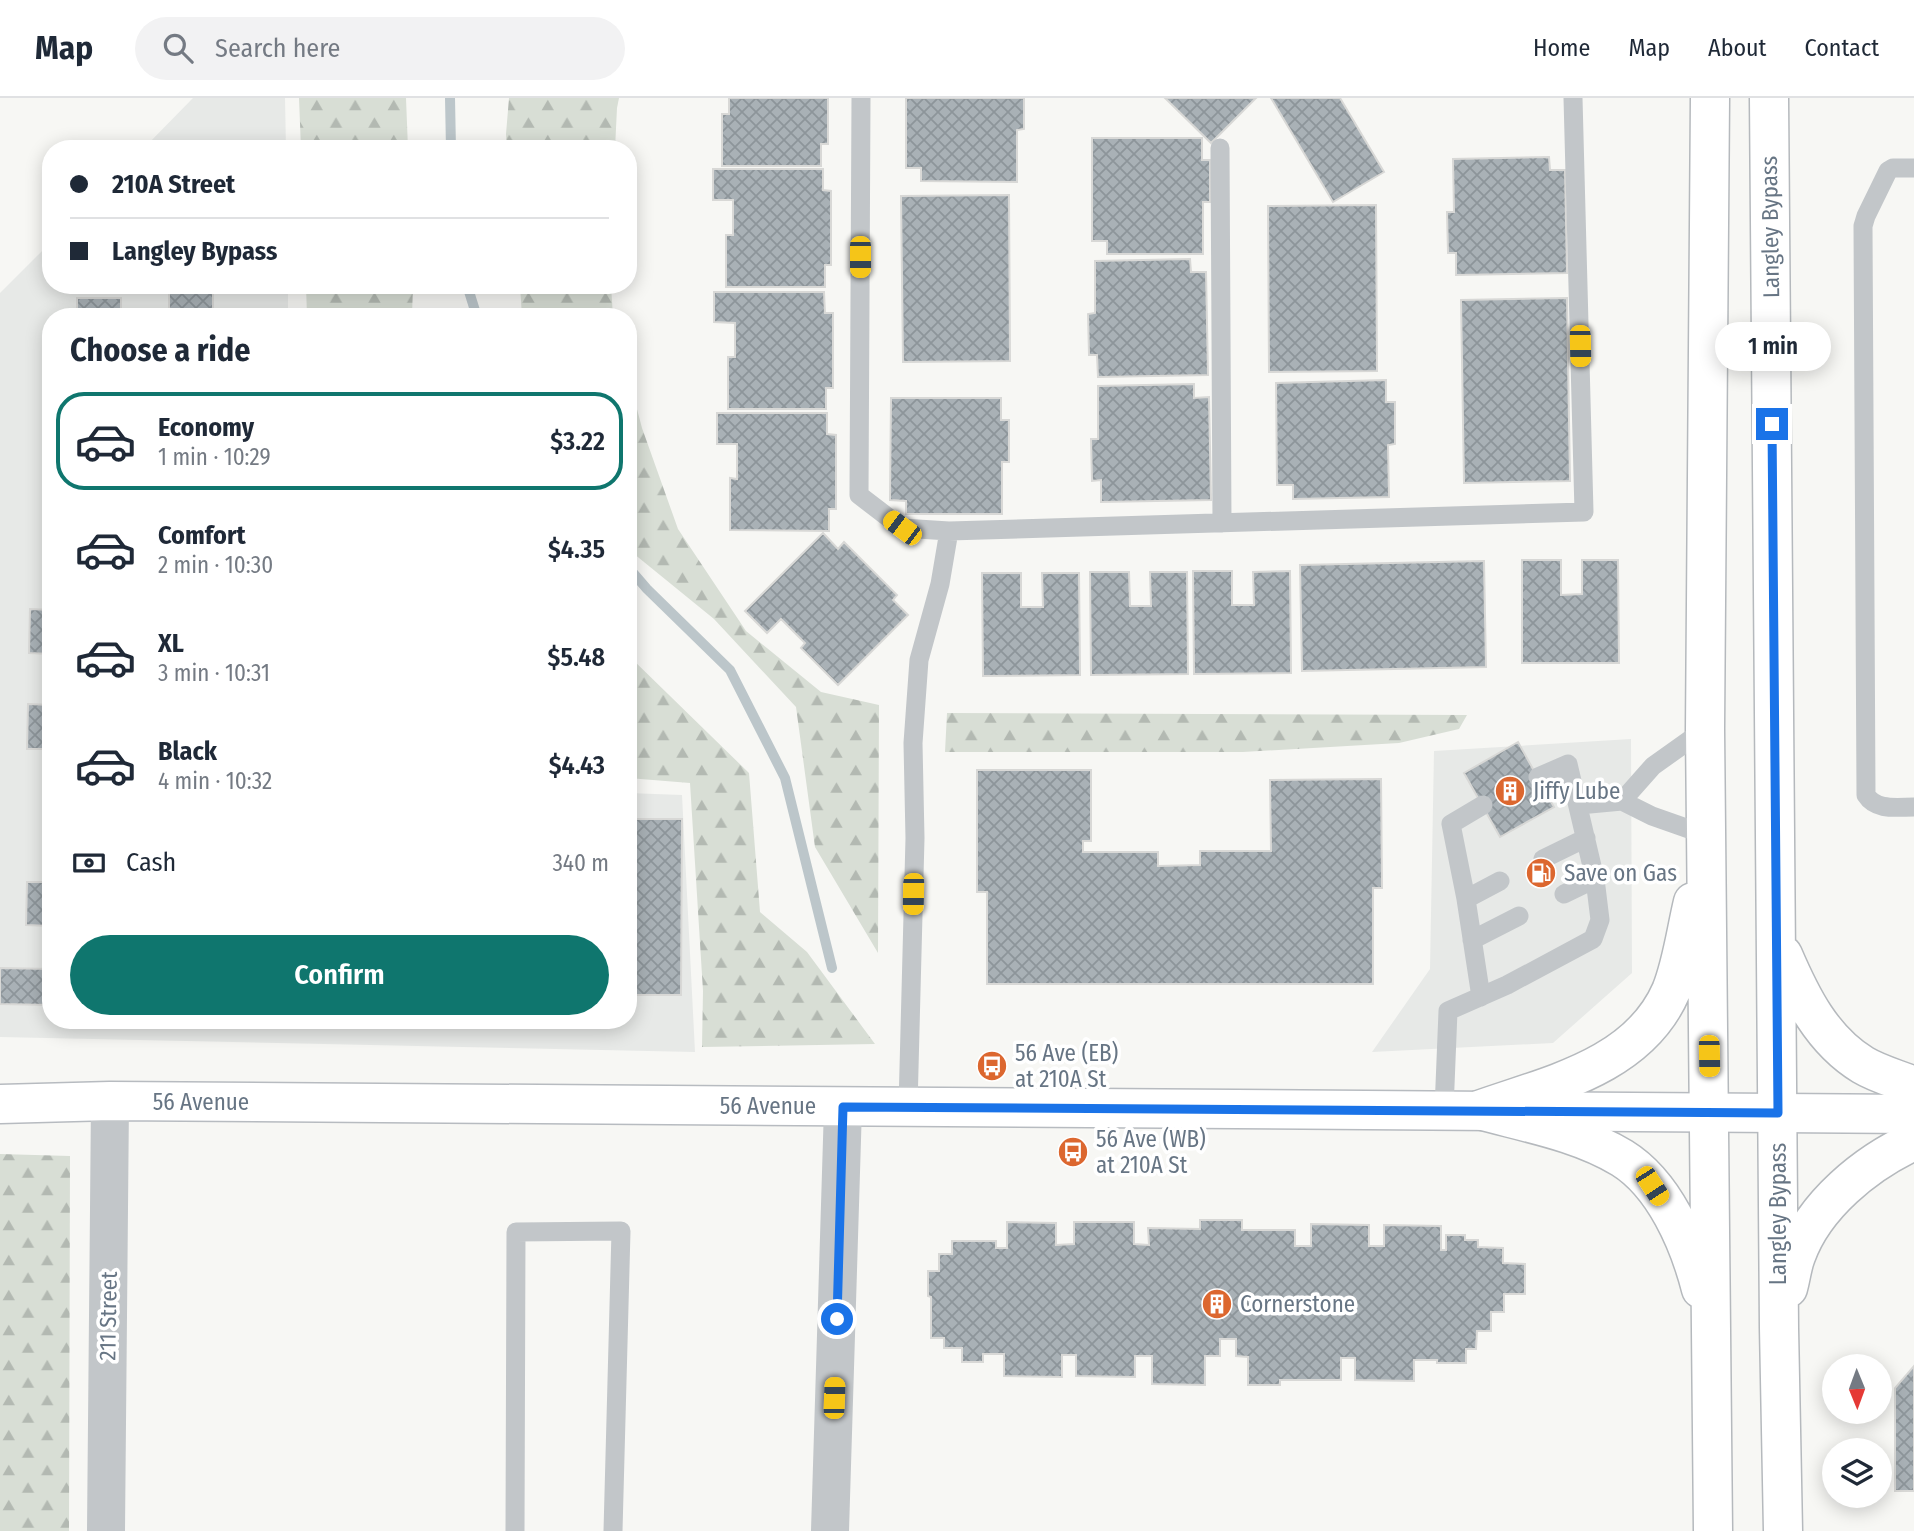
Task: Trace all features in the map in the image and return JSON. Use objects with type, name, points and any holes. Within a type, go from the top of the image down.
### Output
[{"type":"main road","points":[[1710,98],[1705,729],[1713,1531]]},
{"type":"main road","name":"Langley Bypass","points":[[1769,98],[1783,1531]]},
{"type":"main road","points":[[1462,1110],[1588,1071],[1616,1055],[1647,1031],[1671,992],[1706,839]]},
{"type":"main road","points":[[1777,941],[1801,998],[1837,1046],[1865,1066],[1914,1086]]},
{"type":"main road","name":"56 Avenue","points":[[0,1104],[110,1101],[1914,1114]]},
{"type":"main road","points":[[1462,1110],[1582,1139],[1623,1159],[1652,1186],[1676,1222],[1695,1265],[1711,1324]]},
{"type":"main road","points":[[1779,1328],[1796,1255],[1814,1222],[1845,1186],[1889,1152],[1914,1141]]},
{"type":"street","name":"211 Street","points":[[106,1531],[110,1101]]},
{"type":"street","points":[[830,1531],[843,1107]]},
{"type":"lane","points":[[861,98],[859,495],[902,528],[949,531],[1584,512],[1573,98]]},
{"type":"lane","points":[[1220,148],[1222,523]]},
{"type":"lane","points":[[1914,168],[1893,167],[1888,171],[1863,226],[1866,795],[1878,806],[1914,807]]},
{"type":"lane","points":[[908,1107],[914,852],[913,743],[919,660],[940,584],[949,531]]},
{"type":"lane","points":[[1622,801],[1653,766],[1705,729]]},
{"type":"lane","points":[[1462,1110],[1448,1011],[1481,997],[1593,939],[1601,920],[1579,805],[1567,764],[1538,777]]},
{"type":"lane","points":[[1579,805],[1622,801],[1706,839]]},
{"type":"lane","points":[[1481,997],[1451,824],[1483,806]]},
{"type":"lane","points":[[1543,859],[1586,838]]},
{"type":"lane","points":[[1564,894],[1595,879]]},
{"type":"lane","points":[[1466,899],[1500,881]]},
{"type":"lane","points":[[1472,940],[1519,916]]},
{"type":"lane","points":[[515,1531],[516,1232],[621,1231],[613,1531]]},
{"type":"shaded area","points":[[193,98],[285,98],[286,140],[152,140]]},
{"type":"shaded area","points":[[42,251],[42,294],[288,294],[288,308],[42,308],[42,1029],[637,1029],[637,793],[682,795],[695,1052],[0,1037],[0,293]]},
{"type":"shaded area","points":[[1631,739],[1632,973],[1553,1043],[1372,1052],[1430,969],[1434,751]]},
{"type":"green space","points":[[299,98],[406,98],[408,140],[301,140]]},
{"type":"green space","points":[[509,98],[619,98],[615,140],[506,140]]},
{"type":"green space","points":[[306,294],[413,294],[412,308],[307,308]]},
{"type":"green space","points":[[521,294],[612,294],[612,308],[521,308]]},
{"type":"green space","points":[[637,409],[678,529],[746,631],[821,692],[879,705],[878,953],[815,847],[796,707],[714,619],[637,556]]},
{"type":"green space","points":[[637,664],[749,773],[760,912],[807,952],[875,1044],[702,1047],[703,991],[690,783],[637,779]]},
{"type":"green space","points":[[947,713],[1467,715],[1459,729],[1399,743],[1243,752],[945,752]]},
{"type":"green space","points":[[0,1154],[70,1156],[69,1531],[0,1531]]},
{"type":"building","points":[[729,98],[828,98],[828,144],[821,144],[821,166],[722,166],[722,114],[729,114]]},
{"type":"building","points":[[906,98],[1024,98],[1024,129],[1017,130],[1017,182],[921,181],[921,168],[906,168]]},
{"type":"building","points":[[1165,98],[1256,98],[1211,143]]},
{"type":"building","points":[[1271,98],[1340,98],[1384,172],[1333,202]]},
{"type":"building","points":[[1092,138],[1202,138],[1202,160],[1210,160],[1210,202],[1203,202],[1203,254],[1107,254],[1107,241],[1092,241]]},
{"type":"building","points":[[1549,157],[1550,170],[1565,170],[1567,273],[1456,275],[1456,253],[1448,253],[1447,212],[1454,212],[1453,159]]},
{"type":"building","points":[[713,169],[823,169],[823,190],[831,191],[831,265],[825,265],[825,287],[726,287],[726,235],[733,235],[733,200],[713,200]]},
{"type":"building","points":[[1009,195],[1010,361],[903,362],[901,196]]},
{"type":"building","points":[[1376,205],[1377,371],[1269,372],[1268,206]]},
{"type":"building","points":[[1190,259],[1191,272],[1206,272],[1208,375],[1098,377],[1097,355],[1089,355],[1088,314],[1095,313],[1095,261]]},
{"type":"building","points":[[714,292],[824,292],[825,313],[833,313],[833,388],[826,388],[826,409],[728,409],[728,357],[735,357],[735,323],[714,322]]},
{"type":"building","points":[[169,294],[213,294],[213,308],[169,308]]},
{"type":"building","points":[[77,298],[121,298],[121,308],[77,308]]},
{"type":"building","points":[[1567,298],[1570,481],[1464,483],[1461,300]]},
{"type":"building","points":[[1386,380],[1386,402],[1395,402],[1395,444],[1388,445],[1389,497],[1293,499],[1293,485],[1277,485],[1276,383]]},
{"type":"building","points":[[1194,384],[1194,398],[1209,397],[1211,500],[1101,502],[1101,480],[1092,481],[1091,439],[1098,439],[1098,386]]},
{"type":"building","points":[[891,398],[1001,398],[1001,420],[1009,420],[1009,462],[1002,462],[1002,514],[906,514],[906,501],[890,500]]},
{"type":"building","points":[[717,413],[827,413],[827,434],[836,435],[836,509],[829,509],[829,531],[730,530],[730,478],[737,479],[737,444],[717,444]]},
{"type":"building","points":[[823,533],[838,549],[844,542],[897,595],[893,600],[908,615],[838,685],[801,648],[805,643],[781,619],[767,633],[745,611]]},
{"type":"building","points":[[1522,560],[1561,560],[1561,595],[1582,594],[1582,560],[1618,560],[1619,663],[1522,663]]},
{"type":"building","points":[[1484,561],[1486,667],[1302,671],[1300,565]]},
{"type":"building","points":[[1193,571],[1232,571],[1232,605],[1254,605],[1253,572],[1290,571],[1291,673],[1194,674]]},
{"type":"building","points":[[1090,572],[1129,572],[1130,606],[1151,606],[1150,572],[1187,572],[1188,674],[1091,675]]},
{"type":"building","points":[[982,573],[1021,573],[1021,607],[1043,607],[1042,573],[1079,573],[1080,675],[983,676]]},
{"type":"building","points":[[30,609],[42,610],[42,654],[29,653]]},
{"type":"building","points":[[28,704],[42,705],[42,749],[27,749]]},
{"type":"building","name":"Jiffy Lube","points":[[1518,742],[1554,807],[1500,837],[1464,773]]},
{"type":"building","points":[[977,770],[1091,770],[1091,841],[1083,841],[1083,852],[1158,852],[1158,866],[1200,865],[1200,851],[1271,851],[1270,780],[1381,779],[1382,888],[1373,888],[1373,984],[987,984],[987,892],[977,892]]},
{"type":"building","points":[[637,819],[682,819],[681,995],[637,995]]},
{"type":"building","points":[[27,882],[42,882],[42,926],[26,925]]},
{"type":"building","points":[[0,968],[42,969],[42,1005],[0,1004]]},
{"type":"building","name":"Cornerstone","points":[[1200,1220],[1242,1220],[1242,1230],[1295,1230],[1295,1246],[1311,1246],[1311,1224],[1369,1225],[1369,1246],[1384,1246],[1384,1225],[1441,1226],[1441,1250],[1446,1250],[1446,1235],[1465,1235],[1465,1240],[1478,1240],[1478,1247],[1503,1248],[1503,1263],[1525,1264],[1525,1294],[1504,1294],[1504,1312],[1491,1312],[1491,1331],[1477,1331],[1476,1349],[1466,1349],[1466,1363],[1414,1360],[1414,1381],[1355,1380],[1355,1358],[1341,1358],[1341,1380],[1280,1380],[1280,1385],[1248,1385],[1248,1357],[1236,1356],[1236,1339],[1220,1339],[1220,1356],[1205,1356],[1205,1385],[1152,1384],[1152,1356],[1135,1356],[1135,1377],[1076,1376],[1076,1355],[1062,1355],[1062,1377],[1004,1376],[1004,1354],[983,1354],[983,1362],[962,1362],[962,1348],[944,1348],[944,1338],[931,1338],[928,1271],[939,1271],[939,1254],[952,1254],[952,1241],[996,1241],[996,1248],[1007,1248],[1007,1222],[1056,1223],[1056,1245],[1074,1244],[1074,1222],[1134,1222],[1134,1244],[1149,1245],[1148,1228],[1200,1229]]},
{"type":"building","points":[[1914,1366],[1914,1491],[1895,1491],[1895,1388]]},
{"type":"waterway","points":[[450,98],[451,140]]},
{"type":"waterway","points":[[470,294],[474,308]]},
{"type":"waterway","points":[[637,577],[730,670],[785,778],[832,968]]},
{"type":"place","name":"Jiffy Lube","points":[[1510,791]]},
{"type":"place","name":"Save on Gas","points":[[1541,873]]},
{"type":"place","name":"56 Ave (EB) at 210A St","points":[[992,1066]]},
{"type":"place","name":"56 Ave (WB) at 210A St","points":[[1073,1152]]},
{"type":"place","name":"Cornerstone","points":[[1217,1304]]},
{"type":"route","points":[[837,1319],[843,1107],[1778,1113],[1772,424]]}]
